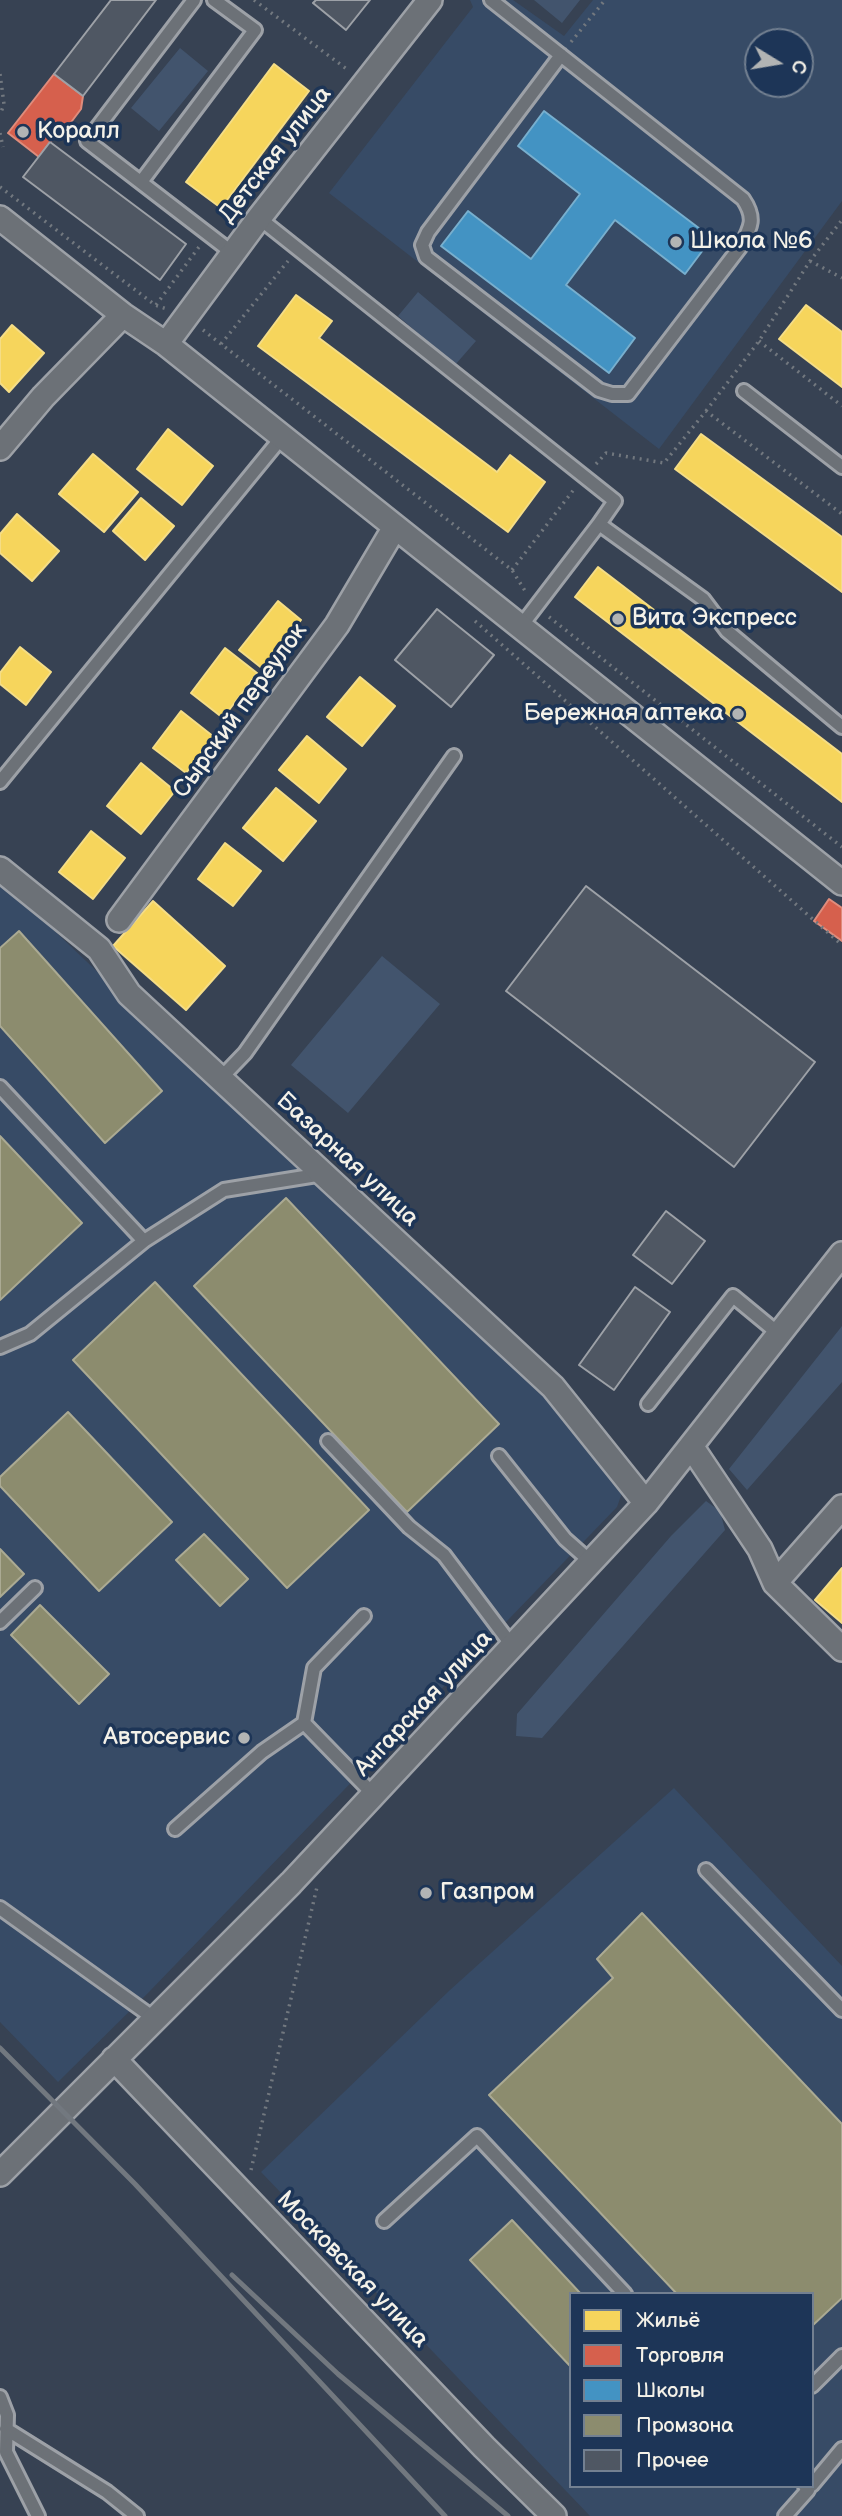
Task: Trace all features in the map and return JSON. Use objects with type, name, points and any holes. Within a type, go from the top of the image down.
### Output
[{"type":"street","name":"Детская улица","points":[[166,344],[259,218],[430,0]]},
{"type":"street","points":[[0,218],[123,315],[166,344],[842,883]]},
{"type":"street","points":[[0,448],[43,397],[123,315]]},
{"type":"street","name":"Сырский переулок","points":[[119,920],[337,625],[395,527]]},
{"type":"street","name":"Базарная улица","points":[[0,869],[99,949],[129,994],[553,1387],[646,1503]]},
{"type":"street","name":"Ангарская улица","points":[[4,2161],[114,2059],[291,1882],[513,1647],[646,1503],[842,1254]]},
{"type":"street","points":[[691,1446],[760,1549],[775,1583],[842,1649]]},
{"type":"street","points":[[775,1583],[842,1507]]},
{"type":"street","name":"Московская улица","points":[[114,2059],[484,2447],[554,2516]]},
{"type":"lane","points":[[194,0],[87,141],[234,254]]},
{"type":"lane","points":[[141,183],[255,30],[214,0]]},
{"type":"lane","points":[[491,0],[561,55],[743,199],[751,211],[750,228],[741,246],[628,394],[612,394],[599,390],[426,257],[422,245],[428,232],[561,55]]},
{"type":"lane","points":[[259,218],[615,501],[521,626]]},
{"type":"lane","points":[[744,391],[842,467]]},
{"type":"lane","points":[[0,782],[282,437]]},
{"type":"lane","points":[[599,524],[703,599],[727,631],[842,727]]},
{"type":"lane","points":[[220,1079],[245,1053],[454,756]]},
{"type":"lane","points":[[0,1087],[144,1241]]},
{"type":"lane","points":[[0,1347],[30,1334],[144,1241],[224,1190],[323,1174]]},
{"type":"lane","points":[[648,1405],[733,1296],[779,1334]]},
{"type":"lane","points":[[328,1441],[409,1527],[444,1555],[513,1647]]},
{"type":"lane","points":[[499,1456],[565,1539],[591,1562]]},
{"type":"lane","points":[[0,1622],[35,1588]]},
{"type":"lane","points":[[175,1829],[262,1752],[304,1723],[314,1668],[365,1616]]},
{"type":"lane","points":[[304,1723],[374,1795]]},
{"type":"lane","points":[[706,1870],[842,2010]]},
{"type":"lane","points":[[0,1908],[155,2019]]},
{"type":"lane","points":[[384,2221],[478,2136],[623,2292]]},
{"type":"lane","points":[[814,2384],[842,2356]]},
{"type":"lane","points":[[0,2396],[6,2415],[6,2452],[38,2516]]},
{"type":"lane","points":[[6,2429],[107,2492],[137,2516]]},
{"type":"lane","points":[[814,2481],[842,2449]]},
{"type":"lane","points":[[788,2515],[808,2488]]},
{"type":"path","points":[[254,0],[348,70]]},
{"type":"path","points":[[561,55],[605,0]]},
{"type":"path","points":[[0,75],[4,104],[0,115]]},
{"type":"path","points":[[0,133],[3,147]]},
{"type":"path","points":[[0,187],[155,305],[186,316],[512,570],[536,607],[842,847]]},
{"type":"path","points":[[512,570],[584,476],[606,453],[664,463],[759,341],[810,261],[842,220]]},
{"type":"path","points":[[155,305],[209,234]]},
{"type":"path","points":[[221,344],[298,248]]},
{"type":"path","points":[[810,261],[842,278]]},
{"type":"path","points":[[759,341],[842,406]]},
{"type":"path","points":[[706,411],[842,514]]},
{"type":"path","points":[[467,613],[842,945]]},
{"type":"path","points":[[250,2172],[317,1886]]},
{"type":"shaded area","points":[[470,0],[513,0],[564,36],[593,0],[842,0],[842,201],[659,449],[329,193],[473,7]]},
{"type":"shaded area","points":[[534,0],[580,0],[562,23]]},
{"type":"shaded area","points":[[180,48],[208,71],[159,131],[131,108]]},
{"type":"shaded area","points":[[418,292],[476,341],[455,365],[398,316]]},
{"type":"shaded area","points":[[0,879],[576,1428],[623,1490],[617,1507],[148,1993],[58,2082],[0,2022]]},
{"type":"shaded area","points":[[382,956],[440,1004],[348,1113],[291,1065]]},
{"type":"shaded area","points":[[842,1326],[842,1382],[747,1490],[729,1469]]},
{"type":"shaded area","points":[[706,1501],[720,1511],[725,1530],[542,1738],[516,1736],[517,1714],[671,1536]]},
{"type":"shaded area","points":[[674,1788],[842,1966],[842,2516],[590,2516],[261,2172],[450,1990]]},
{"type":"building: Жильё","points":[[274,64],[309,91],[221,208],[186,182]]},
{"type":"building: Жильё","points":[[296,295],[332,321],[319,338],[497,472],[510,455],[545,482],[508,532],[258,346]]},
{"type":"building: Жильё","points":[[806,305],[842,332],[842,387],[779,339]]},
{"type":"building: Жильё","points":[[12,325],[44,353],[9,392],[0,383],[0,339]]},
{"type":"building: Жильё","points":[[168,429],[213,466],[182,505],[137,469]]},
{"type":"building: Жильё","points":[[701,434],[842,537],[842,592],[675,469]]},
{"type":"building: Жильё","points":[[93,454],[138,492],[104,532],[59,494]]},
{"type":"building: Жильё","points":[[141,498],[174,526],[145,560],[113,531]]},
{"type":"building: Жильё","points":[[17,514],[59,551],[32,581],[0,553],[0,534]]},
{"type":"building: Жильё","points":[[598,567],[842,754],[842,802],[575,597]]},
{"type":"building: Жильё","points":[[278,601],[301,620],[263,669],[239,650]]},
{"type":"building: Жильё","points":[[20,647],[51,672],[26,705],[0,684],[0,673]]},
{"type":"building: Жильё","points":[[225,648],[257,673],[223,718],[191,693]]},
{"type":"building: Жильё","points":[[360,677],[395,706],[362,746],[327,717]]},
{"type":"building: Жильё","points":[[181,711],[214,737],[186,773],[153,748]]},
{"type":"building: Жильё","points":[[307,736],[346,769],[319,803],[279,770]]},
{"type":"building: Жильё","points":[[141,763],[175,791],[141,834],[107,806]]},
{"type":"building: Жильё","points":[[276,788],[316,821],[283,861],[243,828]]},
{"type":"building: Жильё","points":[[91,831],[125,858],[93,899],[59,872]]},
{"type":"building: Жильё","points":[[225,843],[261,871],[233,906],[198,879]]},
{"type":"building: Жильё","points":[[153,901],[225,966],[186,1010],[113,946]]},
{"type":"building: Жильё","points":[[842,1568],[842,1623],[815,1600]]},
{"type":"building: Торговля","points":[[54,74],[83,96],[81,109],[63,133],[59,132],[39,157],[8,133]]},
{"type":"building: Торговля","points":[[829,899],[842,908],[842,941],[814,921]]},
{"type":"building: Школы","name":"Школа №6","points":[[544,111],[712,238],[685,274],[615,220],[566,285],[635,338],[609,373],[441,246],[468,211],[531,259],[580,194],[518,146]]},
{"type":"building: Промзона","points":[[19,931],[162,1091],[105,1143],[0,1026],[0,948]]},
{"type":"building: Промзона","points":[[0,1136],[82,1223],[0,1300]]},
{"type":"building: Промзона","points":[[286,1198],[499,1424],[407,1512],[194,1286]]},
{"type":"building: Промзона","points":[[155,1282],[369,1510],[287,1588],[73,1360]]},
{"type":"building: Промзона","points":[[68,1412],[172,1522],[99,1591],[0,1486],[0,1477]]},
{"type":"building: Промзона","points":[[204,1534],[248,1579],[220,1606],[176,1560]]},
{"type":"building: Промзона","points":[[0,1549],[24,1574],[0,1597]]},
{"type":"building: Промзона","points":[[40,1605],[109,1674],[79,1704],[11,1635]]},
{"type":"building: Промзона","points":[[642,1913],[842,2124],[842,2298],[814,2324],[814,2292],[675,2292],[489,2095],[613,1978],[597,1959]]},
{"type":"building: Промзона","points":[[512,2220],[579,2292],[569,2292],[569,2365],[470,2260]]},
{"type":"building: Прочее","points":[[111,0],[156,0],[83,96],[54,74]]},
{"type":"building: Прочее","points":[[316,0],[370,0],[346,30],[313,3]]},
{"type":"building: Прочее","points":[[50,142],[186,244],[160,280],[23,177]]},
{"type":"building: Прочее","points":[[437,609],[494,655],[451,707],[395,660]]},
{"type":"building: Прочее","points":[[586,886],[815,1062],[734,1167],[506,991]]},
{"type":"building: Прочее","points":[[666,1211],[705,1241],[672,1284],[633,1255]]},
{"type":"building: Прочее","points":[[635,1287],[670,1312],[614,1390],[579,1365]]},
{"type":"railway","points":[[0,2048],[135,2184],[445,2516]]},
{"type":"railway","points":[[232,2275],[338,2374],[508,2516]]},
{"type":"place","name":"Коралл","points":[[23,132]]},
{"type":"place","name":"Школа №6","points":[[676,242]]},
{"type":"place","name":"Вита Экспресс","points":[[618,619]]},
{"type":"place","name":"Бережная аптека","points":[[738,714]]},
{"type":"place","name":"Автосервис","points":[[244,1738]]},
{"type":"place","name":"Газпром","points":[[426,1893]]}]
